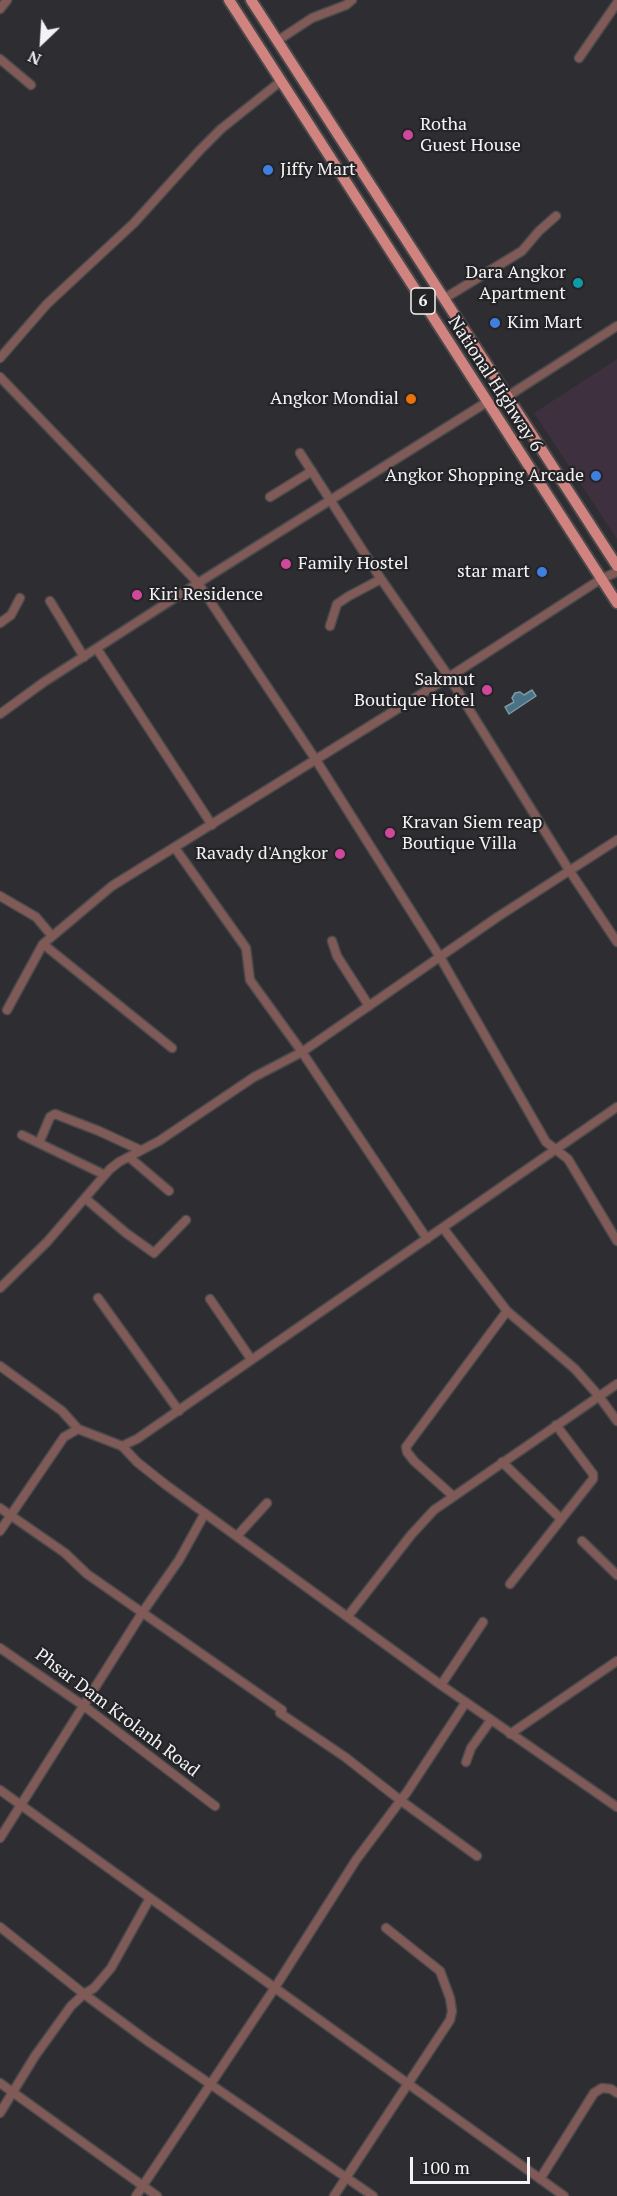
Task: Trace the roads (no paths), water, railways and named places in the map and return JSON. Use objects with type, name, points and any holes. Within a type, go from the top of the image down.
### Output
[{"type":"main road","name":"National Highway 6","points":[[229,0],[617,603]]},
{"type":"main road","name":"National Highway 6","points":[[251,0],[617,566]]},
{"type":"main road","points":[[275,71],[290,61]]},
{"type":"main road","points":[[281,81],[297,71]]},
{"type":"street","points":[[0,9],[7,0]]},
{"type":"street","points":[[277,41],[312,18],[346,5],[352,0]]},
{"type":"street","points":[[579,58],[617,3]]},
{"type":"street","points":[[0,59],[31,85]]},
{"type":"street","points":[[0,358],[47,304],[134,223],[221,129],[281,81]]},
{"type":"street","points":[[445,298],[522,251],[556,216]]},
{"type":"street","points":[[508,396],[617,326]]},
{"type":"street","points":[[0,377],[198,584],[316,760],[440,957],[546,1142],[568,1159],[617,1241]]},
{"type":"street","points":[[1,713],[44,682],[330,499],[487,402]]},
{"type":"street","points":[[300,453],[381,579],[449,677],[569,870],[617,942]]},
{"type":"street","points":[[270,497],[312,471]]},
{"type":"street","points":[[7,1010],[43,944],[112,886],[449,677],[601,579],[617,572]]},
{"type":"street","points":[[330,626],[337,604],[381,579]]},
{"type":"street","points":[[0,623],[11,615],[20,598]]},
{"type":"street","points":[[50,601],[84,657]]},
{"type":"street","points":[[97,649],[212,825]]},
{"type":"street","points":[[0,1288],[47,1242],[119,1162],[159,1141],[254,1077],[302,1052],[569,870],[617,840]]},
{"type":"street","points":[[175,848],[246,948],[250,980],[302,1052],[427,1239]]},
{"type":"street","points":[[0,896],[36,917],[52,936]]},
{"type":"street","points":[[332,941],[337,956],[369,1006]]},
{"type":"street","points":[[43,944],[172,1048]]},
{"type":"street","points":[[122,1446],[137,1439],[179,1411],[617,1107]]},
{"type":"street","points":[[39,1143],[50,1118],[55,1114],[140,1150]]},
{"type":"street","points":[[22,1135],[105,1175]]},
{"type":"street","points":[[129,1157],[169,1191]]},
{"type":"street","points":[[86,1198],[126,1233],[154,1253],[186,1220]]},
{"type":"street","points":[[443,1228],[507,1311],[560,1355],[598,1395],[617,1421]]},
{"type":"street","points":[[98,1298],[179,1411]]},
{"type":"street","points":[[210,1299],[251,1359]]},
{"type":"street","points":[[453,1496],[414,1461],[407,1452],[406,1446],[507,1311]]},
{"type":"street","points":[[0,1366],[63,1411],[78,1429],[122,1446],[145,1468],[205,1513],[441,1685],[617,1808]]},
{"type":"street","points":[[348,1616],[417,1527],[435,1510],[617,1384]]},
{"type":"street","points":[[510,1584],[593,1477],[556,1425]]},
{"type":"street","points":[[0,1531],[59,1443],[64,1437],[78,1429]]},
{"type":"street","points":[[502,1462],[561,1520]]},
{"type":"street","points":[[237,1536],[267,1503]]},
{"type":"street","points":[[0,1508],[65,1553],[87,1574],[345,1757],[477,1856]]},
{"type":"street","points":[[0,1838],[142,1613],[179,1560],[205,1513]]},
{"type":"street","points":[[582,1541],[617,1575]]},
{"type":"street","points":[[441,1685],[483,1622]]},
{"type":"street","name":"Phsar Dam Krolanh Road","points":[[0,1647],[84,1706],[214,1806]]},
{"type":"street","points":[[510,1734],[617,1661]]},
{"type":"street","points":[[136,2196],[274,1989],[356,1860],[400,1800],[465,1702]]},
{"type":"street","points":[[466,1762],[471,1748],[490,1720]]},
{"type":"street","points":[[0,1790],[564,2196]]},
{"type":"street","points":[[0,2113],[57,2025],[111,1968],[150,1899]]},
{"type":"street","points":[[0,1927],[84,1994],[211,2085],[373,2196]]},
{"type":"street","points":[[334,2196],[450,2020],[452,2011],[450,1998],[440,1971],[386,1928]]},
{"type":"street","points":[[0,2083],[157,2196]]},
{"type":"street","points":[[540,2179],[594,2093],[602,2088],[611,2089],[617,2093]]},
{"type":"water","points":[[532,690],[536,696],[509,714],[505,707],[514,702],[512,698],[515,693],[520,692],[524,695]]},
{"type":"place","name":"Rotha Guest House","points":[[408,135]]},
{"type":"place","name":"Jiffy Mart","points":[[268,170]]},
{"type":"place","name":"Dara Angkor Apartment","points":[[578,283]]},
{"type":"place","name":"Kim Mart","points":[[495,323]]},
{"type":"place","name":"Angkor Mondial","points":[[411,399]]},
{"type":"place","name":"Angkor Shopping Arcade","points":[[596,476]]},
{"type":"place","name":"Family Hostel","points":[[286,564]]},
{"type":"place","name":"star mart","points":[[542,572]]},
{"type":"place","name":"Kiri Residence","points":[[137,595]]},
{"type":"place","name":"Sakmut Boutique Hotel","points":[[487,690]]},
{"type":"place","name":"Kravan Siem reap Boutique Villa","points":[[390,833]]},
{"type":"place","name":"Ravady d'Angkor","points":[[340,854]]}]
